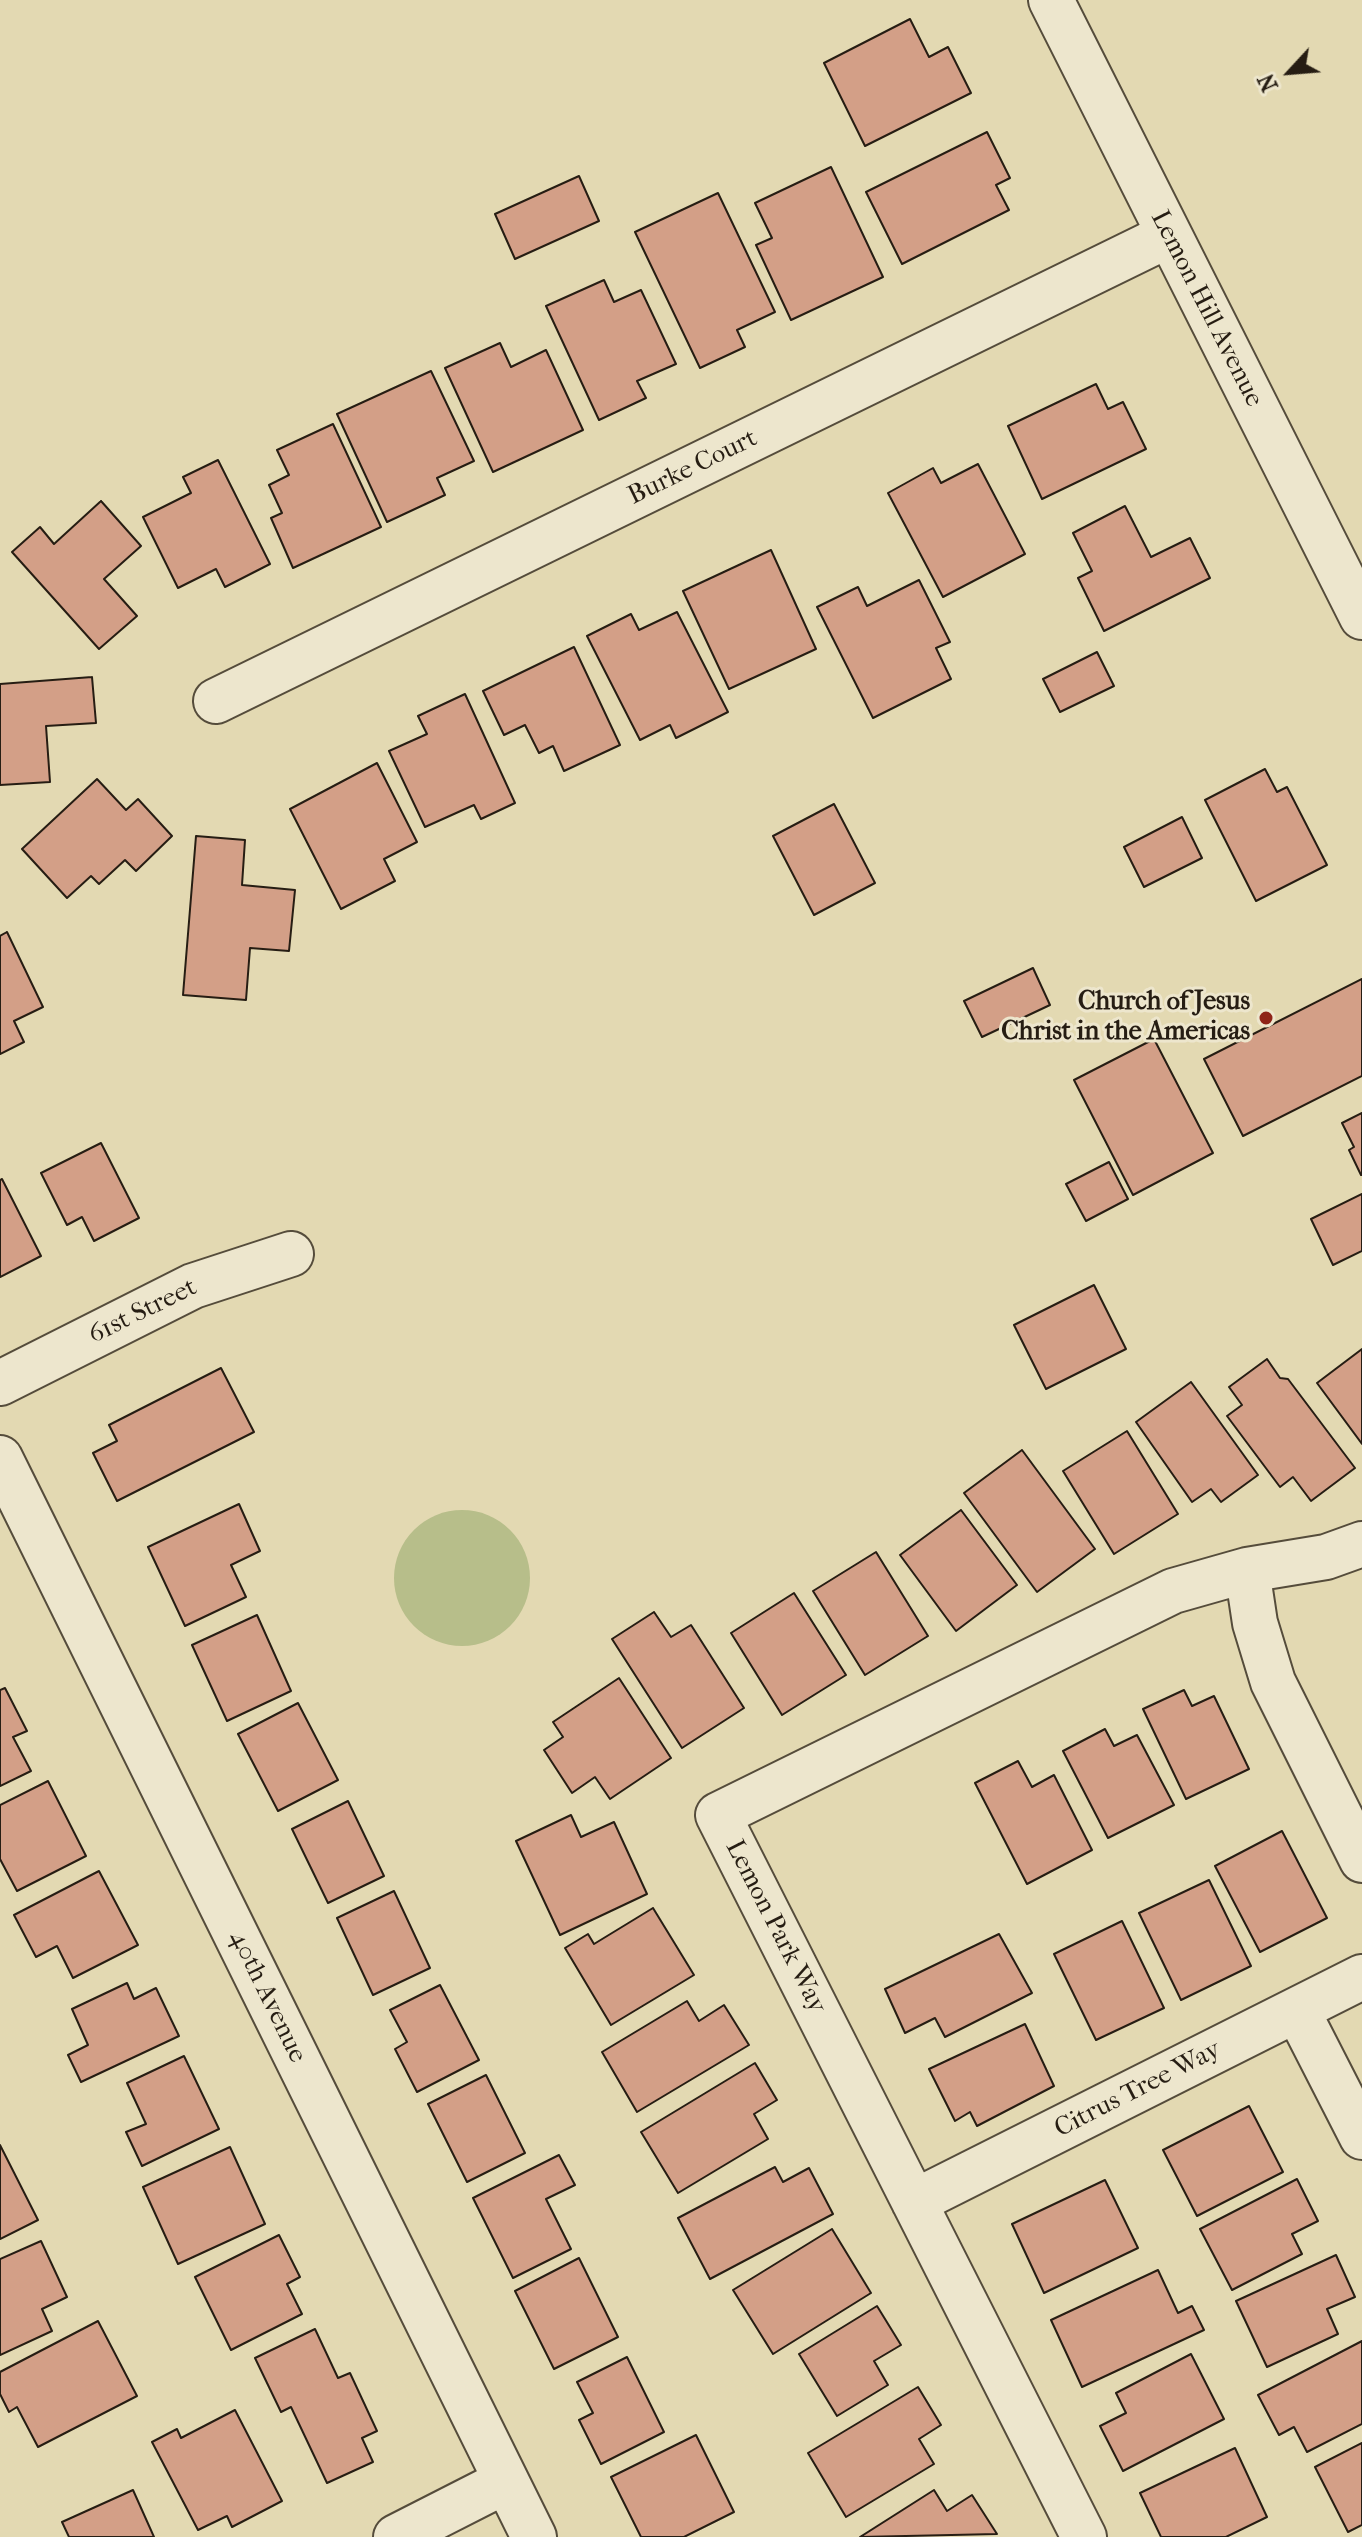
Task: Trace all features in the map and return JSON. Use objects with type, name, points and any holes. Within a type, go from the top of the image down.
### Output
[{"type":"street","name":"Lemon Hill Avenue","points":[[1051,0],[1169,235],[1351,568],[1362,617]]},
{"type":"street","name":"Burke Court","points":[[216,701],[1169,235]]},
{"type":"street","name":"61st Street","points":[[0,1383],[193,1286],[291,1254]]},
{"type":"street","name":"40th Avenue","points":[[0,1458],[534,2537]]},
{"type":"street","name":"Lemon Park Way","points":[[1084,2537],[718,1815],[1173,1591],[1247,1570],[1326,1557],[1362,1544]]},
{"type":"street","points":[[1247,1570],[1255,1623],[1273,1682],[1362,1860]]},
{"type":"street","name":"Citrus Tree Way","points":[[914,2202],[1362,1977]]},
{"type":"street","points":[[1297,2010],[1362,2137]]},
{"type":"street","points":[[396,2537],[506,2481]]},
{"type":"green space","points":[[462,1510],[488,1515],[510,1530],[525,1552],[530,1578],[525,1604],[510,1626],[488,1641],[462,1646],[436,1641],[414,1626],[399,1604],[394,1578],[399,1552],[414,1530],[436,1515]]},
{"type":"building","points":[[910,19],[929,57],[948,47],[971,93],[865,146],[824,63]]},
{"type":"building","points":[[987,132],[1010,178],[996,185],[1009,210],[902,264],[866,192]]},
{"type":"building","points":[[831,167],[883,277],[791,320],[756,245],[772,238],[755,203]]},
{"type":"building","points":[[579,176],[599,221],[515,259],[495,214]]},
{"type":"building","points":[[718,193],[775,312],[737,330],[745,347],[700,368],[635,232]]},
{"type":"building","points":[[604,280],[614,302],[641,290],[676,364],[637,381],[646,398],[599,420],[546,306]]},
{"type":"building","points":[[500,343],[511,367],[546,350],[583,430],[493,472],[445,368]]},
{"type":"building","points":[[431,371],[474,461],[437,478],[445,495],[387,522],[337,414]]},
{"type":"building","points":[[1096,384],[1108,409],[1123,402],[1146,449],[1042,499],[1008,426]]},
{"type":"building","points":[[333,424],[381,527],[293,568],[271,518],[282,513],[269,485],[289,475],[277,450]]},
{"type":"building","points":[[218,460],[270,564],[225,587],[216,569],[178,588],[143,517],[191,493],[183,477]]},
{"type":"building","points":[[978,464],[1025,554],[943,597],[888,493],[933,468],[941,483]]},
{"type":"building","points":[[101,501],[141,546],[104,579],[137,616],[99,649],[12,552],[40,527],[54,544]]},
{"type":"building","points":[[1125,506],[1151,557],[1190,538],[1210,578],[1104,631],[1078,578],[1092,571],[1073,533]]},
{"type":"building","points":[[771,550],[816,649],[729,689],[683,591]]},
{"type":"building","points":[[919,580],[950,642],[936,648],[951,679],[873,718],[817,607],[858,587],[867,606]]},
{"type":"building","points":[[677,612],[728,712],[676,738],[670,725],[640,740],[587,636],[631,614],[639,630]]},
{"type":"building","points":[[574,647],[620,745],[564,771],[553,746],[539,753],[525,725],[504,735],[483,691]]},
{"type":"building","points":[[1097,652],[1114,686],[1060,712],[1043,679]]},
{"type":"building","points":[[92,677],[96,723],[46,726],[50,782],[0,785],[0,684]]},
{"type":"building","points":[[465,694],[515,803],[481,819],[474,805],[425,827],[389,751],[427,734],[418,716]]},
{"type":"building","points":[[377,763],[417,842],[384,859],[395,881],[341,909],[290,809]]},
{"type":"building","points":[[1265,769],[1277,792],[1287,787],[1327,865],[1256,901],[1205,800]]},
{"type":"building","points":[[97,779],[126,810],[138,799],[172,836],[136,871],[125,860],[99,884],[91,876],[67,898],[22,849]]},
{"type":"building","points":[[834,804],[875,883],[814,915],[773,836]]},
{"type":"building","points":[[1182,817],[1202,858],[1144,887],[1124,847]]},
{"type":"building","points":[[196,836],[245,840],[242,885],[295,890],[289,951],[250,948],[246,1000],[183,995]]},
{"type":"building","points":[[7,932],[43,1007],[14,1021],[24,1042],[0,1054],[0,936]]},
{"type":"building","points":[[1033,968],[1050,1005],[982,1037],[964,1001]]},
{"type":"building","points":[[1362,979],[1362,1076],[1243,1136],[1204,1059]]},
{"type":"building","points":[[1154,1039],[1213,1153],[1133,1195],[1074,1080]]},
{"type":"building","points":[[1362,1113],[1361,1175],[1349,1150],[1354,1147],[1342,1123]]},
{"type":"building","points":[[101,1143],[139,1218],[94,1241],[82,1217],[67,1225],[41,1173]]},
{"type":"building","points":[[1109,1162],[1128,1199],[1086,1221],[1066,1184]]},
{"type":"building","points":[[0,1180],[41,1256],[0,1277]]},
{"type":"building","points":[[1362,1194],[1362,1251],[1333,1265],[1311,1219]]},
{"type":"building","points":[[1094,1285],[1126,1349],[1046,1389],[1014,1325]]},
{"type":"building","points":[[1362,1349],[1362,1444],[1317,1383]]},
{"type":"building","points":[[1267,1359],[1280,1378],[1288,1379],[1355,1468],[1311,1501],[1293,1477],[1280,1487],[1227,1416],[1242,1405],[1229,1387]]},
{"type":"building","points":[[221,1368],[254,1432],[117,1501],[93,1453],[117,1441],[109,1425]]},
{"type":"building","points":[[1191,1382],[1258,1475],[1221,1502],[1211,1489],[1192,1502],[1136,1422]]},
{"type":"building","points":[[1127,1431],[1178,1514],[1114,1554],[1063,1471]]},
{"type":"building","points":[[1022,1450],[1095,1549],[1037,1592],[964,1493]]},
{"type":"building","points":[[239,1504],[260,1551],[231,1565],[246,1597],[185,1626],[148,1547]]},
{"type":"building","points":[[961,1510],[1017,1585],[956,1631],[900,1555]]},
{"type":"building","points":[[876,1552],[928,1636],[865,1675],[813,1591]]},
{"type":"building","points":[[794,1593],[846,1675],[782,1715],[731,1633]]},
{"type":"building","points":[[654,1612],[671,1637],[691,1625],[744,1708],[682,1748],[612,1639]]},
{"type":"building","points":[[257,1615],[291,1691],[227,1721],[192,1645]]},
{"type":"building","points":[[619,1678],[671,1758],[610,1799],[595,1777],[572,1793],[544,1750],[563,1737],[553,1722]]},
{"type":"building","points":[[5,1688],[27,1731],[13,1737],[31,1771],[0,1786],[0,1690]]},
{"type":"building","points":[[1184,1690],[1192,1706],[1214,1696],[1249,1769],[1186,1799],[1143,1709]]},
{"type":"building","points":[[298,1703],[338,1780],[278,1811],[238,1734]]},
{"type":"building","points":[[1105,1729],[1114,1746],[1137,1735],[1174,1805],[1108,1838],[1063,1751]]},
{"type":"building","points":[[1018,1761],[1032,1787],[1054,1775],[1092,1850],[1027,1884],[975,1783]]},
{"type":"building","points":[[48,1781],[86,1856],[17,1891],[0,1859],[0,1805]]},
{"type":"building","points":[[348,1801],[384,1876],[328,1903],[292,1829]]},
{"type":"building","points":[[571,1815],[581,1837],[614,1822],[647,1894],[560,1935],[516,1841]]},
{"type":"building","points":[[1282,1831],[1327,1918],[1260,1952],[1215,1866]]},
{"type":"building","points":[[99,1871],[138,1945],[73,1978],[57,1946],[36,1957],[14,1915]]},
{"type":"building","points":[[1209,1880],[1251,1966],[1181,2000],[1139,1913]]},
{"type":"building","points":[[394,1891],[430,1968],[373,1995],[337,1918]]},
{"type":"building","points":[[653,1908],[694,1975],[611,2025],[565,1948],[588,1934],[594,1944]]},
{"type":"building","points":[[1122,1921],[1164,2008],[1096,2040],[1054,1954]]},
{"type":"building","points":[[999,1934],[1032,1993],[945,2037],[935,2018],[905,2033],[885,1989]]},
{"type":"building","points":[[127,1983],[134,1999],[156,1988],[179,2036],[81,2082],[68,2055],[88,2045],[72,2009]]},
{"type":"building","points":[[440,1985],[479,2060],[417,2092],[395,2049],[407,2042],[390,2010]]},
{"type":"building","points":[[687,2001],[699,2021],[724,2005],[749,2045],[637,2112],[602,2052]]},
{"type":"building","points":[[1025,2024],[1054,2086],[977,2126],[970,2112],[955,2121],[929,2069]]},
{"type":"building","points":[[184,2056],[219,2129],[142,2166],[126,2132],[146,2124],[127,2083]]},
{"type":"building","points":[[755,2063],[777,2100],[754,2114],[768,2139],[678,2193],[641,2132]]},
{"type":"building","points":[[486,2075],[525,2153],[467,2182],[428,2104]]},
{"type":"building","points":[[1249,2106],[1283,2172],[1197,2216],[1163,2150]]},
{"type":"building","points":[[0,2145],[38,2220],[0,2239]]},
{"type":"building","points":[[230,2147],[265,2224],[178,2264],[143,2187]]},
{"type":"building","points":[[559,2155],[575,2185],[546,2199],[571,2249],[513,2278],[473,2198]]},
{"type":"building","points":[[775,2167],[783,2182],[809,2168],[833,2214],[710,2279],[678,2218]]},
{"type":"building","points":[[1297,2179],[1318,2221],[1292,2234],[1302,2254],[1232,2290],[1200,2229]]},
{"type":"building","points":[[1105,2180],[1138,2248],[1044,2293],[1012,2224]]},
{"type":"building","points":[[832,2229],[871,2293],[773,2354],[733,2290]]},
{"type":"building","points":[[279,2235],[300,2277],[287,2284],[302,2314],[231,2350],[195,2277]]},
{"type":"building","points":[[41,2241],[67,2297],[42,2309],[52,2331],[0,2355],[0,2259]]},
{"type":"building","points":[[1336,2255],[1355,2297],[1327,2309],[1338,2334],[1267,2367],[1236,2301]]},
{"type":"building","points":[[579,2258],[618,2337],[554,2369],[515,2291]]},
{"type":"building","points":[[1158,2270],[1178,2313],[1192,2306],[1204,2330],[1082,2387],[1051,2320]]},
{"type":"building","points":[[877,2306],[901,2345],[874,2361],[888,2385],[837,2416],[799,2354]]},
{"type":"building","points":[[98,2321],[137,2396],[38,2447],[17,2407],[9,2412],[0,2394],[0,2372]]},
{"type":"building","points":[[315,2329],[338,2378],[350,2373],[377,2431],[362,2438],[373,2462],[327,2483],[291,2407],[281,2412],[255,2358]]},
{"type":"building","points":[[1362,2341],[1362,2424],[1307,2452],[1294,2427],[1279,2435],[1258,2395]]},
{"type":"building","points":[[1191,2354],[1224,2419],[1123,2471],[1100,2426],[1126,2413],[1116,2393]]},
{"type":"building","points":[[627,2357],[664,2432],[601,2464],[579,2420],[593,2413],[577,2382]]},
{"type":"building","points":[[918,2387],[941,2425],[919,2439],[934,2464],[846,2517],[808,2453]]},
{"type":"building","points":[[235,2410],[282,2501],[232,2527],[227,2516],[198,2530],[152,2442],[177,2429],[181,2438]]},
{"type":"building","points":[[696,2435],[734,2512],[684,2537],[641,2537],[611,2477]]},
{"type":"building","points":[[1362,2443],[1362,2525],[1348,2532],[1315,2467]]},
{"type":"building","points":[[1235,2448],[1267,2517],[1226,2537],[1161,2537],[1140,2493]]},
{"type":"building","points":[[133,2490],[154,2537],[69,2537],[62,2522]]},
{"type":"building","points":[[934,2490],[947,2511],[972,2495],[997,2534],[860,2537]]},
{"type":"place","name":"Church of Jesus Christ in the Americas","points":[[1266,1018]]}]
